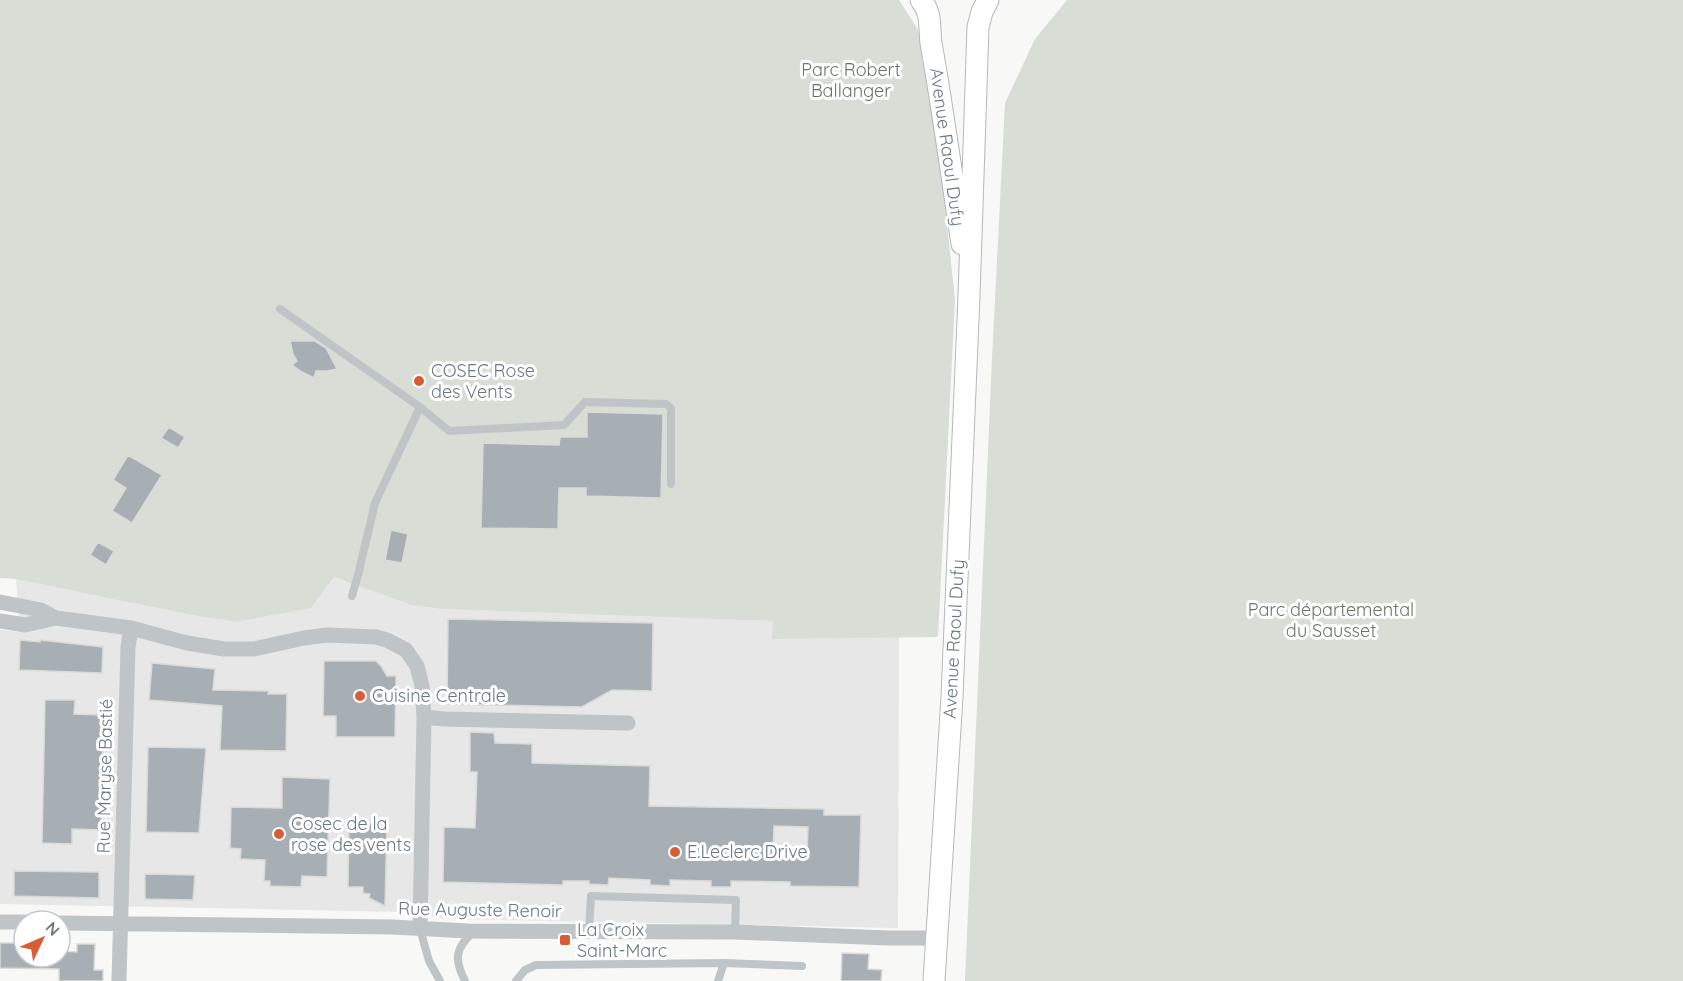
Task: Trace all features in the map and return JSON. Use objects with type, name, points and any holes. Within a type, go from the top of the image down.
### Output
[{"type":"main road","name":"Avenue Raoul Dufy","points":[[921,0],[928,9],[969,296]]},
{"type":"main road","name":"Avenue Raoul Dufy","points":[[934,981],[952,697],[978,27],[988,0]]},
{"type":"street","points":[[0,602],[41,610],[56,618]]},
{"type":"street","points":[[0,621],[25,625],[56,618],[131,628],[187,643],[224,649],[254,649],[327,635],[376,637],[406,650],[417,666],[422,686],[424,717],[420,929]]},
{"type":"street","name":"Rue Maryse Bastié","points":[[119,981],[128,647],[131,628]]},
{"type":"street","points":[[424,717],[628,723]]},
{"type":"street","name":"Rue Auguste Renoir","points":[[72,923],[393,927],[474,931],[735,932],[936,938]]},
{"type":"lane","points":[[280,309],[420,407],[449,431],[564,425],[585,402],[666,404],[671,408],[671,484]]},
{"type":"lane","points":[[352,596],[375,503],[420,407]]},
{"type":"lane","points":[[589,932],[591,896],[736,900],[735,932]]},
{"type":"lane","points":[[420,929],[429,962],[440,981]]},
{"type":"lane","points":[[465,981],[458,962],[458,953],[462,942],[474,931]]},
{"type":"lane","points":[[516,981],[525,970],[536,965],[724,963],[802,966]]},
{"type":"lane","points":[[718,981],[724,963]]},
{"type":"shaded area","points":[[334,577],[411,605],[441,609],[773,621],[773,639],[899,637],[898,928],[446,919],[403,912],[0,904],[0,630],[20,632],[16,579],[236,622],[311,608]]},
{"type":"green space","name":"COSEC Rose des Vents","points":[[0,0],[899,0],[917,28],[931,72],[955,300],[938,637],[772,639],[773,621],[441,609],[411,605],[334,577],[311,608],[237,622],[16,579],[0,578]]},
{"type":"green space","name":"Parc départemental du Sausset","points":[[1067,0],[1683,0],[1683,981],[965,981],[1005,103],[1035,39]]},
{"type":"building","points":[[290,341],[315,341],[326,348],[337,369],[316,371],[314,378],[302,372],[292,365],[297,361]]},
{"type":"building","points":[[587,412],[663,414],[661,498],[586,496],[586,488],[559,488],[558,529],[481,528],[483,443],[559,445],[560,437],[587,437]]},
{"type":"building","points":[[169,427],[185,437],[178,448],[161,438]]},
{"type":"building","points":[[128,455],[162,475],[132,523],[112,511],[126,488],[113,480]]},
{"type":"building","points":[[391,530],[408,534],[402,563],[385,560]]},
{"type":"building","points":[[98,542],[114,551],[106,565],[90,555]]},
{"type":"building","points":[[448,619],[653,623],[652,691],[612,690],[582,707],[447,704]]},
{"type":"building","points":[[20,640],[103,647],[102,673],[19,670]]},
{"type":"building","name":"Cuisine Centrale","points":[[324,661],[376,661],[387,676],[396,676],[395,737],[336,737],[336,716],[323,716]]},
{"type":"building","points":[[152,663],[215,669],[213,690],[269,691],[268,694],[287,694],[286,751],[220,750],[222,706],[149,700]]},
{"type":"building","points":[[45,700],[75,700],[74,714],[103,715],[101,830],[72,829],[72,844],[42,843]]},
{"type":"building","points":[[470,732],[494,733],[495,743],[532,744],[532,763],[650,766],[649,806],[824,809],[824,815],[861,815],[859,887],[790,886],[790,882],[731,881],[731,887],[711,887],[711,881],[670,880],[670,886],[650,885],[650,880],[609,878],[608,885],[589,884],[589,881],[563,881],[563,885],[443,882],[444,827],[475,828],[477,772],[470,772]],"holes":[[[774,826],[808,827],[807,856],[773,854]]]},
{"type":"building","points":[[148,747],[206,748],[199,833],[146,832]]},
{"type":"building","name":"Cosec de la rose des vents","points":[[282,777],[330,779],[327,877],[302,876],[301,887],[270,886],[270,881],[264,881],[265,860],[240,859],[241,849],[230,848],[231,807],[282,808]]},
{"type":"building","points":[[349,823],[387,823],[385,906],[369,898],[370,894],[363,893],[363,887],[348,887]]},
{"type":"building","points":[[14,871],[99,872],[99,898],[14,896]]},
{"type":"building","points":[[145,874],[195,875],[193,900],[145,899]]},
{"type":"building","points":[[0,943],[12,943],[12,968],[0,968]]},
{"type":"building","points":[[77,944],[95,944],[94,970],[103,970],[103,981],[59,981],[59,969],[72,969],[72,952],[77,952]]},
{"type":"building","points":[[842,953],[869,954],[868,969],[882,970],[881,981],[841,981]]},
{"type":"place","name":"COSEC Rose des Vents","points":[[419,381]]},
{"type":"place","name":"Cuisine Centrale","points":[[360,696]]},
{"type":"place","name":"Cosec de la rose des vents","points":[[279,834]]},
{"type":"place","name":"E.Leclerc Drive","points":[[675,852]]},
{"type":"place","name":"La Croix Saint-Marc","points":[[565,940]]},
{"type":"park label","name":"Parc Robert Ballanger","points":[[851,80]]}]
